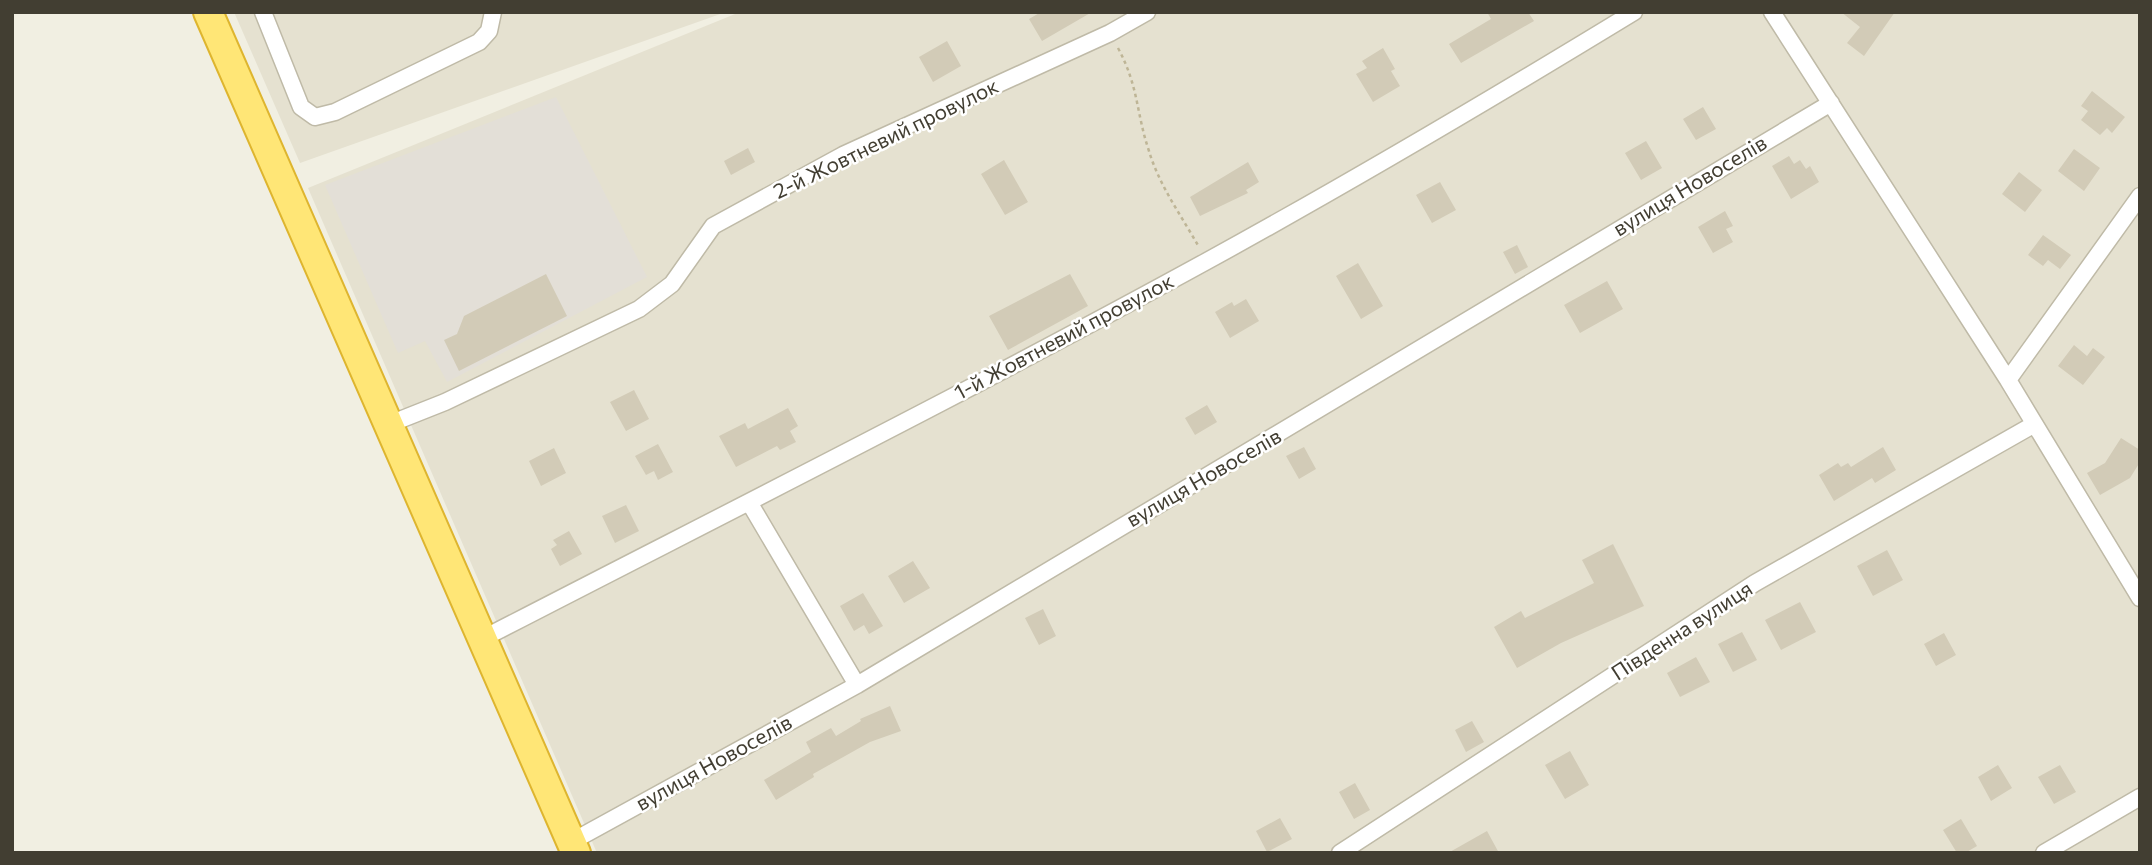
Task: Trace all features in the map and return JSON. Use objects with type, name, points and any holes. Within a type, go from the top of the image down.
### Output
[{"type":"highway","points":[[208,12],[573,847]]},
{"type":"street","points":[[263,12],[301,107],[315,117],[335,112],[479,42],[489,31],[494,12]]},
{"type":"street","name":"2-й Жовтневий провулок","points":[[387,425],[445,401],[639,309],[672,284],[713,226],[843,155],[1110,33],[1147,12]]},
{"type":"street","name":"1-й Жовтневий провулок","points":[[482,639],[1207,261],[1340,187],[1634,12]]},
{"type":"street","points":[[1772,12],[2008,380],[2140,598]]},
{"type":"street","name":"вулиця Новоселів","points":[[573,847],[857,685],[1831,103]]},
{"type":"street","points":[[2008,380],[2140,196]]},
{"type":"street","name":"Південна вулиця","points":[[1340,853],[1755,583],[2033,425]]},
{"type":"street","points":[[749,502],[857,685]]},
{"type":"street","points":[[2044,853],[2140,797]]},
{"type":"path","points":[[1110,33],[1135,84],[1148,150],[1156,170],[1207,261]]},
{"type":"shaded area","points":[[234,12],[726,12],[300,163]]},
{"type":"shaded area","points":[[740,12],[2140,12],[2140,853],[597,853],[308,188]]},
{"type":"shaded area","points":[[556,97],[647,277],[447,382],[425,341],[398,353],[325,185]]},
{"type":"building","points":[[1041,12],[1092,12],[1042,41],[1029,19]]},
{"type":"building","points":[[1487,12],[1528,12],[1534,21],[1461,63],[1449,44],[1491,19]]},
{"type":"building","points":[[1841,12],[1895,12],[1864,56],[1847,43],[1860,27]]},
{"type":"building","points":[[947,41],[961,66],[933,82],[919,57]]},
{"type":"building","points":[[1383,48],[1395,69],[1391,71],[1400,86],[1373,102],[1356,74],[1367,68],[1362,61]]},
{"type":"building","points":[[2092,91],[2125,117],[2112,133],[2107,128],[2100,135],[2081,120],[2088,111],[2081,106]]},
{"type":"building","points":[[1703,107],[1716,129],[1696,140],[1683,119]]},
{"type":"building","points":[[1646,141],[1662,168],[1641,180],[1625,153]]},
{"type":"building","points":[[748,148],[755,162],[731,175],[724,161]]},
{"type":"building","points":[[2074,149],[2100,168],[2084,191],[2058,171]]},
{"type":"building","points":[[1789,156],[1794,164],[1800,160],[1806,169],[1810,166],[1819,182],[1791,199],[1772,166]]},
{"type":"building","points":[[1004,160],[1028,202],[1005,215],[981,174]]},
{"type":"building","points":[[1248,162],[1259,182],[1246,190],[1248,193],[1200,216],[1190,197]]},
{"type":"building","points":[[2019,172],[2042,190],[2025,212],[2002,194]]},
{"type":"building","points":[[1440,182],[1456,210],[1432,223],[1416,195]]},
{"type":"building","points":[[1725,211],[1733,226],[1726,229],[1733,242],[1713,253],[1698,227]]},
{"type":"building","points":[[2043,235],[2071,255],[2060,269],[2048,260],[2043,266],[2028,255]]},
{"type":"building","points":[[1517,245],[1528,267],[1515,274],[1503,252]]},
{"type":"building","points":[[1358,263],[1383,306],[1361,319],[1336,276]]},
{"type":"building","points":[[546,274],[567,316],[459,371],[444,340],[457,334],[464,316]]},
{"type":"building","points":[[1070,274],[1088,306],[1008,350],[989,316]]},
{"type":"building","points":[[1607,281],[1623,309],[1580,333],[1564,305]]},
{"type":"building","points":[[1246,299],[1259,321],[1230,338],[1215,312],[1232,302],[1234,306]]},
{"type":"building","points":[[2074,345],[2087,356],[2093,348],[2105,357],[2083,385],[2058,366]]},
{"type":"building","points":[[634,390],[649,419],[626,431],[610,402]]},
{"type":"building","points":[[1207,405],[1217,422],[1195,435],[1185,418]]},
{"type":"building","points":[[788,408],[798,426],[790,431],[796,442],[780,450],[777,446],[736,467],[719,436],[745,423],[748,429]]},
{"type":"building","points":[[2121,438],[2140,450],[2140,462],[2130,478],[2100,495],[2087,473],[2105,463]]},
{"type":"building","points":[[658,444],[673,472],[658,480],[654,471],[646,475],[635,456]]},
{"type":"building","points":[[1304,447],[1316,469],[1299,479],[1286,456]]},
{"type":"building","points":[[1883,447],[1896,470],[1875,483],[1872,478],[1834,501],[1819,475],[1838,463],[1841,467],[1848,463],[1851,467]]},
{"type":"building","points":[[554,448],[566,473],[541,486],[529,461]]},
{"type":"building","points":[[626,505],[639,531],[615,543],[602,516]]},
{"type":"building","points":[[569,531],[582,554],[560,566],[551,549],[557,545],[553,540]]},
{"type":"building","points":[[1613,544],[1644,606],[1561,643],[1517,668],[1494,627],[1521,611],[1525,618],[1594,583],[1582,560]]},
{"type":"building","points":[[1887,550],[1903,580],[1873,596],[1857,566]]},
{"type":"building","points":[[913,561],[930,588],[904,603],[888,576]]},
{"type":"building","points":[[863,593],[883,626],[869,634],[864,625],[854,631],[840,606]]},
{"type":"building","points":[[1800,602],[1816,632],[1781,650],[1765,620]]},
{"type":"building","points":[[1043,609],[1056,636],[1039,645],[1025,618]]},
{"type":"building","points":[[1742,632],[1757,660],[1733,672],[1718,644]]},
{"type":"building","points":[[1944,633],[1956,655],[1936,666],[1924,644]]},
{"type":"building","points":[[1696,657],[1710,682],[1680,697],[1667,673]]},
{"type":"building","points":[[890,706],[901,731],[870,742],[813,774],[814,777],[776,800],[764,780],[811,752],[806,742],[831,728],[836,736],[861,721],[860,719]]},
{"type":"building","points":[[1472,721],[1484,742],[1466,752],[1455,730]]},
{"type":"building","points":[[1570,751],[1589,785],[1565,799],[1545,765]]},
{"type":"building","points":[[1998,765],[2012,788],[1991,801],[1978,777]]},
{"type":"building","points":[[2060,765],[2076,792],[2054,804],[2038,777]]},
{"type":"building","points":[[1355,783],[1370,810],[1354,819],[1339,792]]},
{"type":"building","points":[[1280,818],[1292,839],[1267,852],[1256,831]]},
{"type":"building","points":[[1961,819],[1977,846],[1965,853],[1957,853],[1943,830]]},
{"type":"building","points":[[1487,831],[1499,853],[1448,853]]}]
